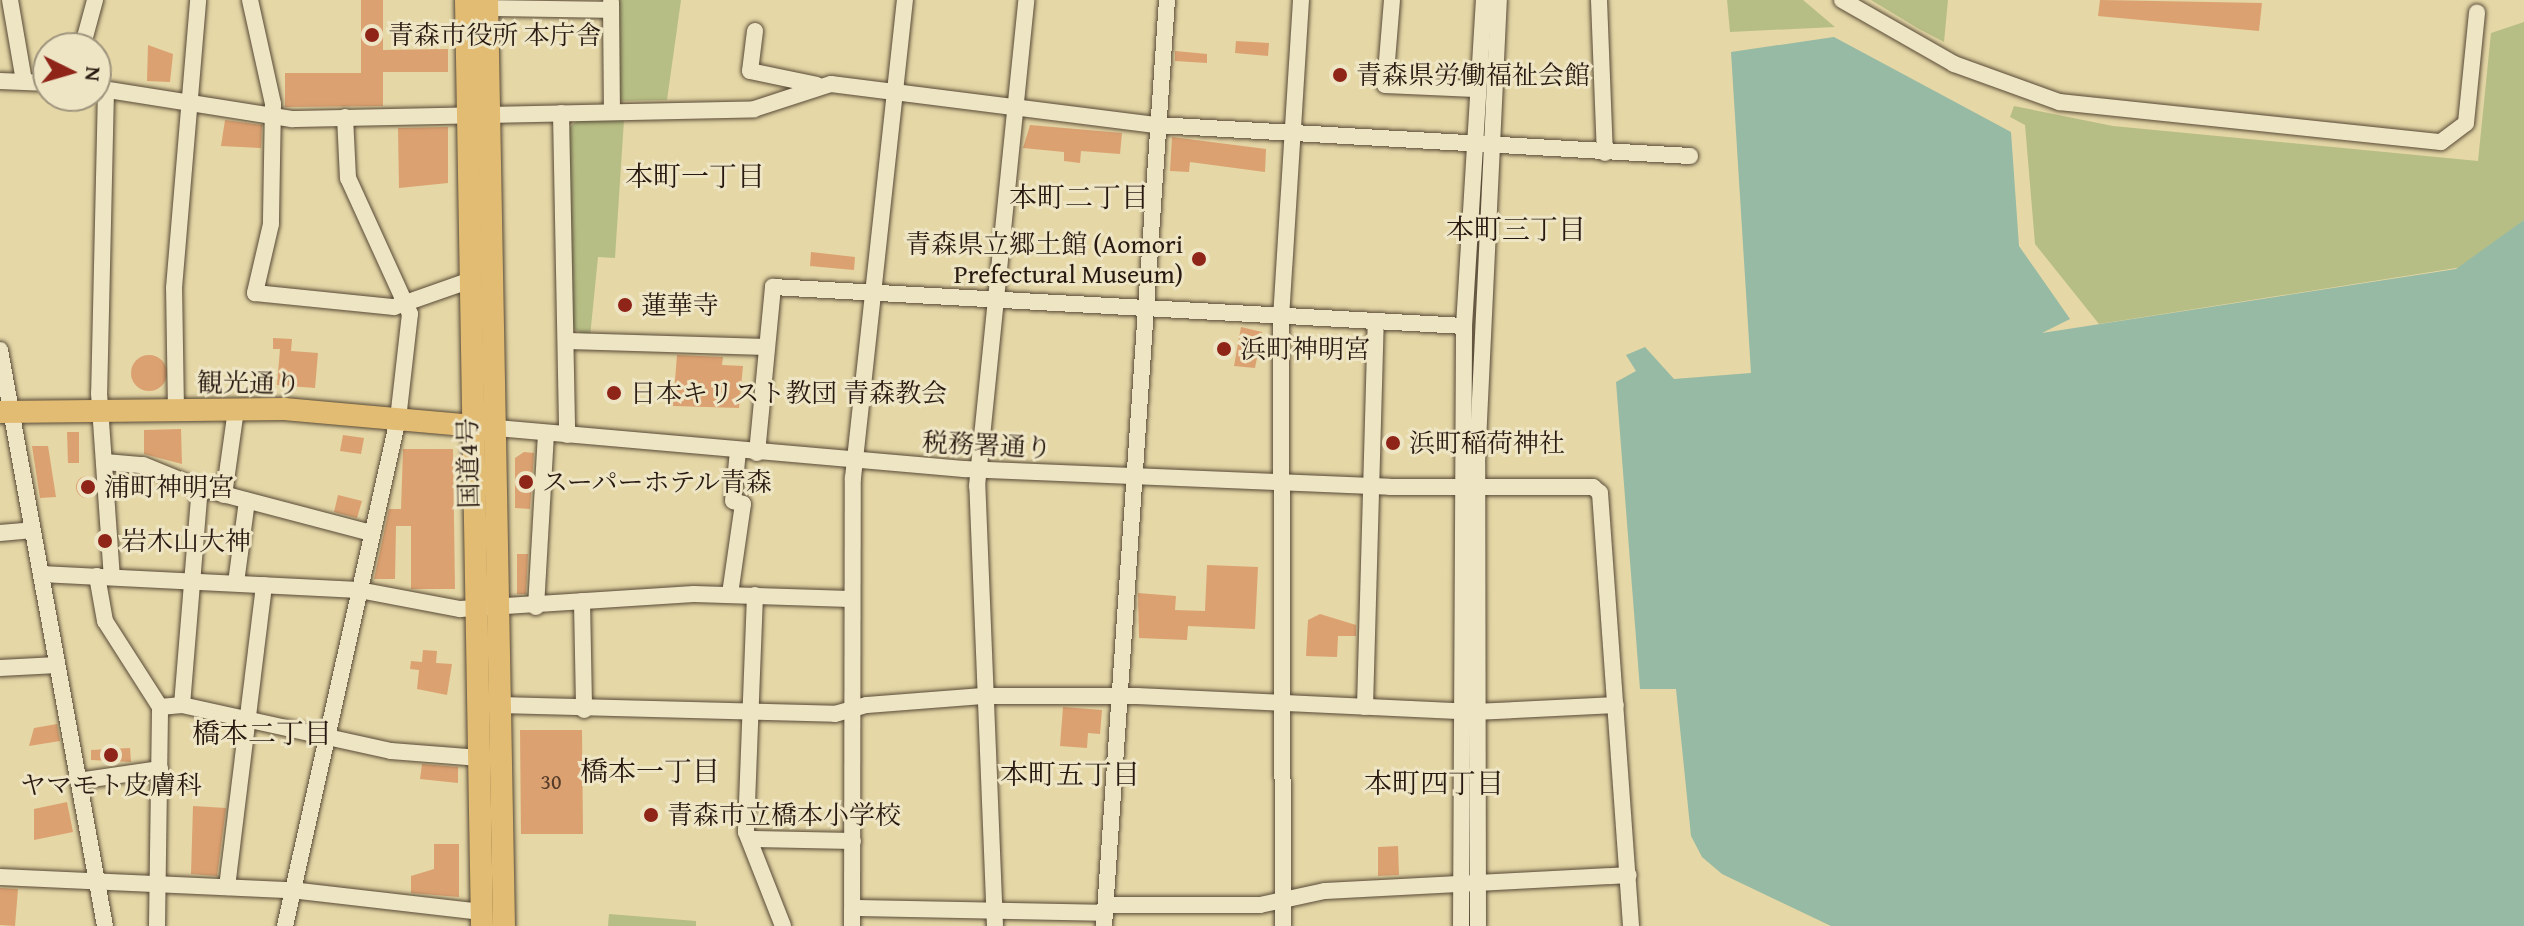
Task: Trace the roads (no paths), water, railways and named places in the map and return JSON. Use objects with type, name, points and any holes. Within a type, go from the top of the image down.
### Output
[{"type":"highway","name":"国道4号","points":[[480,3],[471,280],[486,427]]},
{"type":"highway","name":"国道4号","points":[[478,114],[487,609],[480,758],[482,919]]},
{"type":"highway","name":"観光通り","points":[[6,412],[236,410],[486,427]]},
{"type":"highway","name":"国道4号","points":[[487,609],[499,705],[504,926]]},
{"type":"street","points":[[10,0],[24,81]]},
{"type":"street","points":[[86,32],[95,0]]},
{"type":"street","points":[[176,411],[174,288],[194,104],[198,0]]},
{"type":"street","points":[[250,0],[272,117],[271,224],[255,293],[394,307],[471,280]]},
{"type":"street","points":[[852,926],[850,599],[854,461],[905,0]]},
{"type":"street","points":[[995,926],[998,907],[983,696],[978,469],[1011,110],[1026,0]]},
{"type":"street","points":[[1105,915],[1132,478],[1167,0]]},
{"type":"street","points":[[1283,926],[1278,700],[1281,318],[1301,0]]},
{"type":"street","points":[[1392,0],[1385,85],[1475,89]]},
{"type":"street","points":[[1478,926],[1469,886],[1466,711],[1468,489],[1480,148],[1475,89],[1484,0]]},
{"type":"street","points":[[1468,489],[1464,326],[1480,148],[1499,0]]},
{"type":"street","points":[[1599,0],[1605,153]]},
{"type":"street","points":[[1842,0],[1954,64],[2059,102],[2441,142],[2466,123],[2477,13]]},
{"type":"street","points":[[480,3],[611,5],[612,112]]},
{"type":"street","points":[[755,31],[750,71],[817,85],[1011,110],[1291,136],[1480,148],[1690,156]]},
{"type":"street","points":[[0,81],[32,82]]},
{"type":"street","points":[[112,91],[272,117],[345,117],[771,107],[817,85]]},
{"type":"street","points":[[101,112],[105,621],[160,707],[157,926]]},
{"type":"street","points":[[561,113],[568,341],[567,435]]},
{"type":"street","points":[[285,926],[322,737],[398,419],[410,314],[348,178],[345,117]]},
{"type":"street","points":[[757,453],[773,287],[1464,326]]},
{"type":"street","points":[[1365,707],[1376,322]]},
{"type":"street","points":[[568,341],[767,347]]},
{"type":"street","points":[[0,350],[6,412],[33,530],[105,926]]},
{"type":"street","points":[[224,495],[236,410]]},
{"type":"street","name":"税務署通り","points":[[486,427],[757,453],[978,469],[1132,478],[1600,493],[1616,705]]},
{"type":"street","points":[[536,607],[546,433]]},
{"type":"street","points":[[730,594],[743,504],[733,501],[738,451]]},
{"type":"street","points":[[105,462],[143,465],[200,488],[371,533]]},
{"type":"street","points":[[182,705],[200,488]]},
{"type":"street","points":[[236,583],[247,501]]},
{"type":"street","points":[[0,533],[33,530]]},
{"type":"street","points":[[41,574],[359,590],[487,609],[730,594],[850,599]]},
{"type":"street","points":[[227,887],[264,585]]},
{"type":"street","points":[[755,595],[746,832],[754,839],[783,926]]},
{"type":"street","points":[[582,601],[584,710]]},
{"type":"street","points":[[0,668],[57,665]]},
{"type":"street","points":[[499,705],[750,714],[852,710],[983,696],[1278,700],[1466,711],[1616,705],[1631,926]]},
{"type":"street","points":[[160,707],[182,705],[322,737],[480,758]]},
{"type":"street","points":[[78,781],[160,769]]},
{"type":"street","points":[[754,839],[853,841]]},
{"type":"street","points":[[853,908],[998,907],[1105,915],[1283,899],[1629,875]]},
{"type":"street","points":[[0,877],[291,890],[482,919]]},
{"type":"street","points":[[1461,926],[1469,886]]},
{"type":"place","name":"青森市役所 本庁舎","points":[[372,35]]},
{"type":"place","name":"青森県労働福祉会館","points":[[1340,75]]},
{"type":"place","name":"青森県立郷土館 (Aomori Prefectural Museum)","points":[[1199,259]]},
{"type":"place","name":"蓮華寺","points":[[625,305]]},
{"type":"place","name":"浜町神明宮","points":[[1224,349]]},
{"type":"place","name":"日本キリスト教団 青森教会","points":[[614,393]]},
{"type":"place","name":"浜町稲荷神社","points":[[1393,443]]},
{"type":"place","name":"スーパーホテル青森","points":[[526,482]]},
{"type":"place","name":"浦町神明宮","points":[[88,487]]},
{"type":"place","name":"岩木山大神","points":[[105,541]]},
{"type":"place","name":"ヤマモト皮膚科","points":[[111,755]]},
{"type":"place","name":"青森市立橋本小学校","points":[[651,815]]},
{"type":"district","name":"本町一丁目","points":[[695,176]]},
{"type":"district","name":"本町二丁目","points":[[1079,197]]},
{"type":"district","name":"本町三丁目","points":[[1516,229]]},
{"type":"district","name":"橋本二丁目","points":[[262,733]]},
{"type":"district","name":"橋本一丁目","points":[[650,771]]},
{"type":"district","name":"本町五丁目","points":[[1070,774]]},
{"type":"district","name":"本町四丁目","points":[[1434,783]]}]
